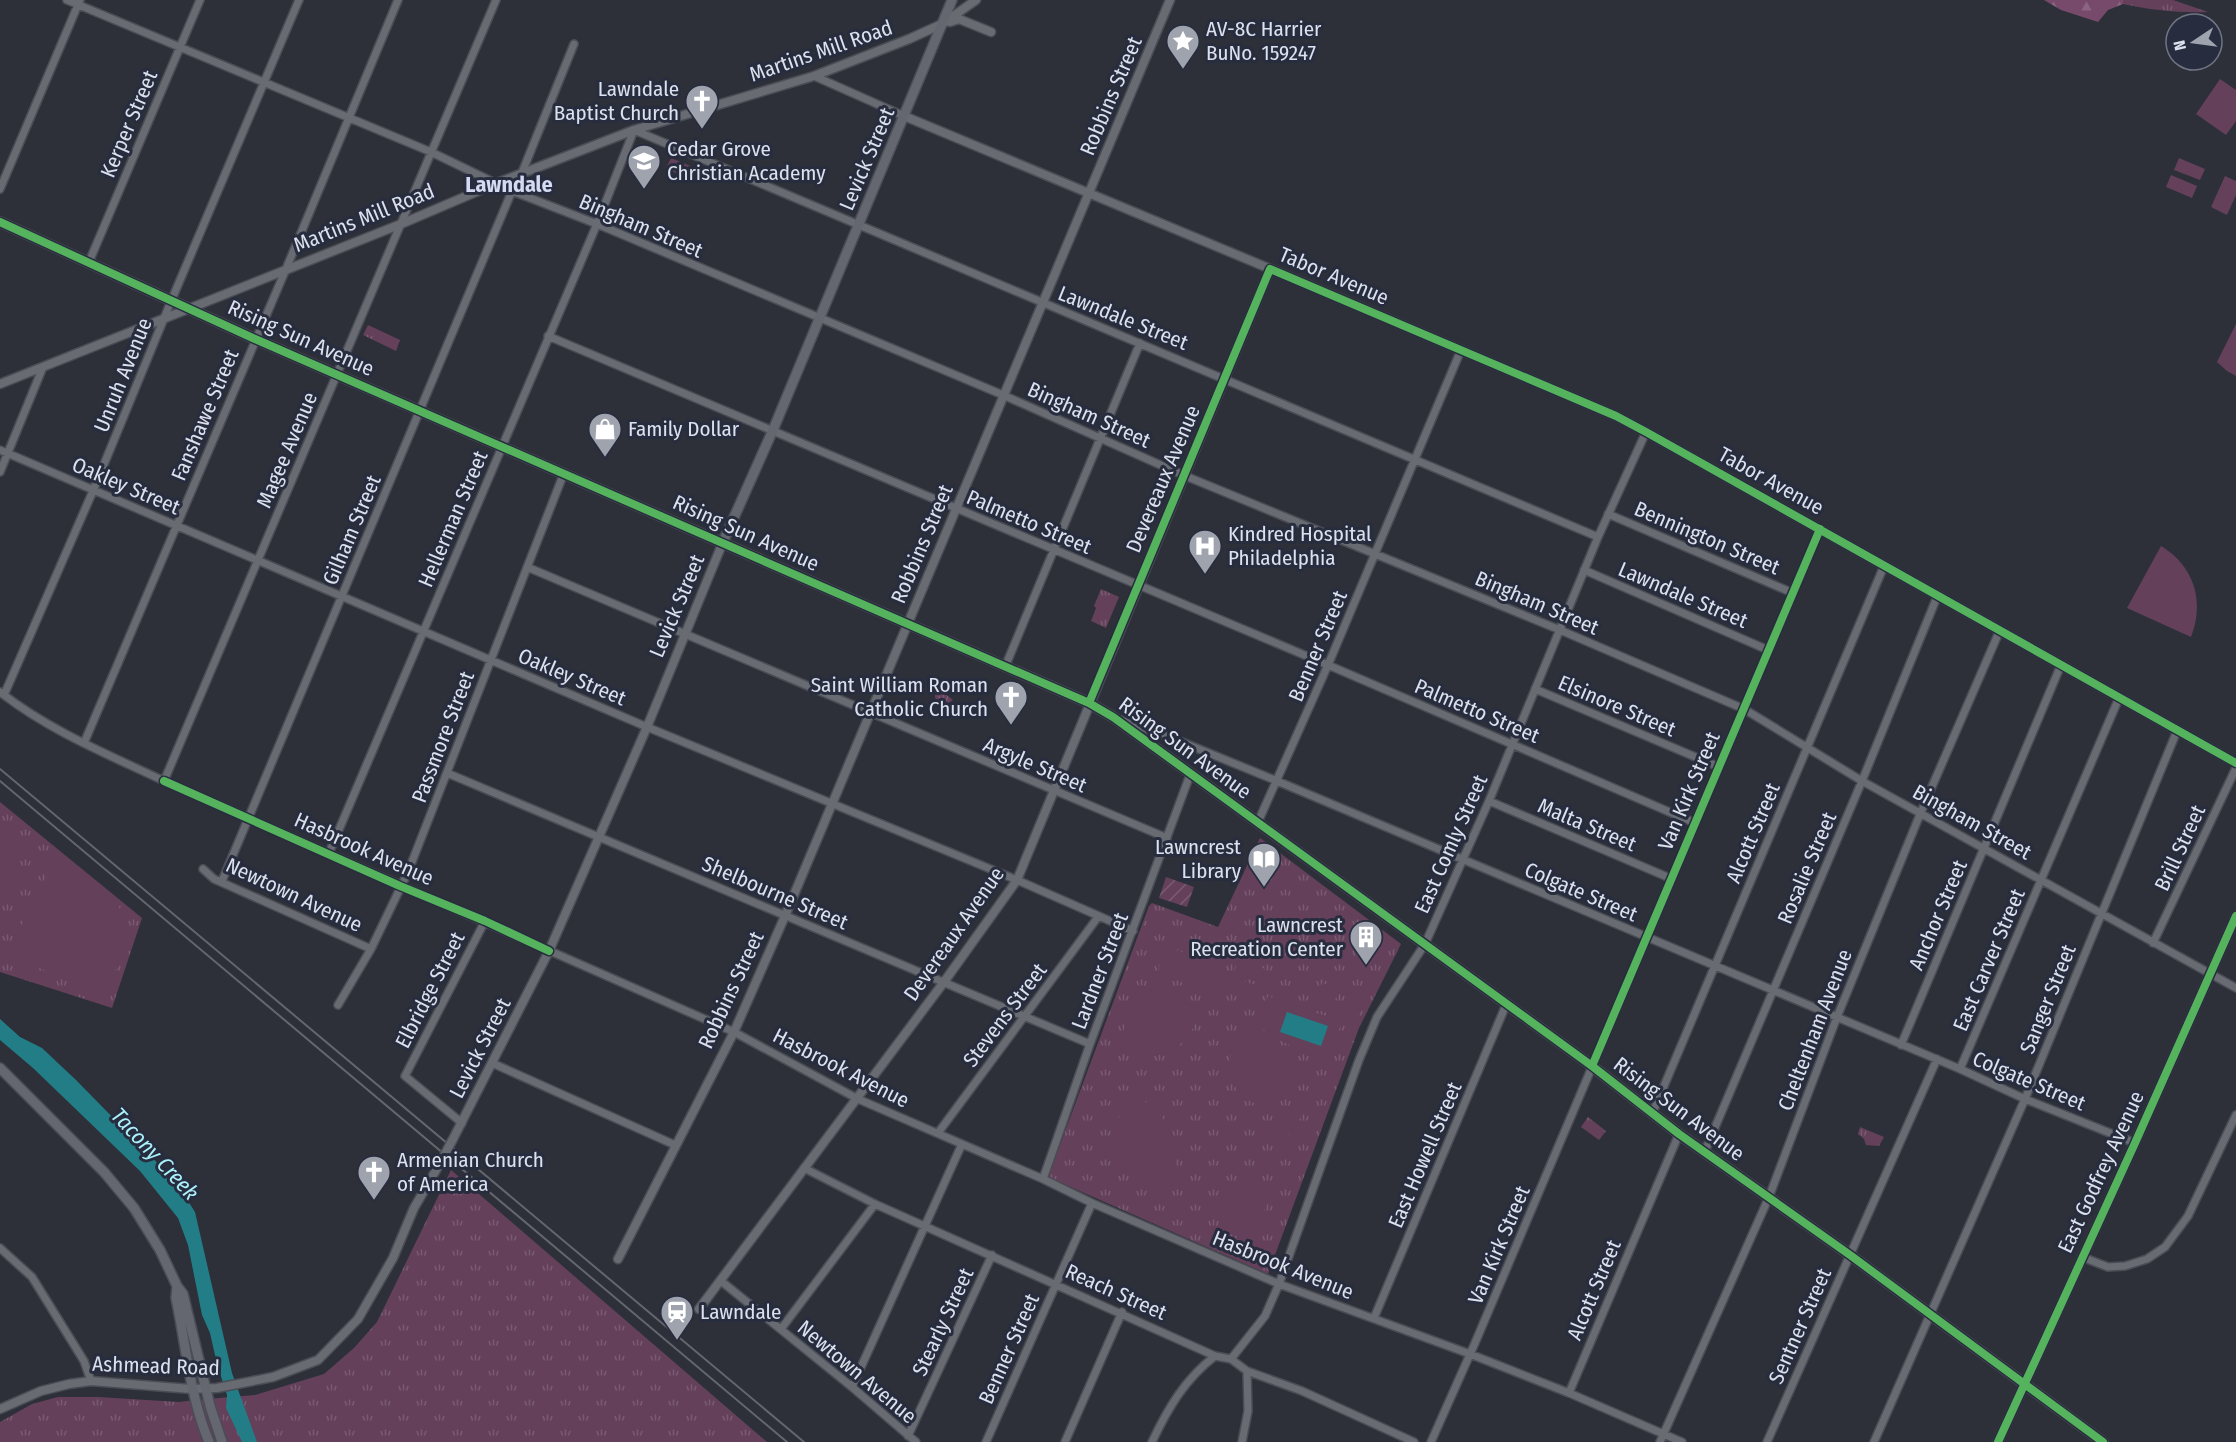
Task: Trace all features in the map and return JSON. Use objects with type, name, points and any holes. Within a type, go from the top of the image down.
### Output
[{"type":"main road","name":"Levick Street","points":[[723,542],[773,430],[952,0]]},
{"type":"main road","name":"Rising Sun Avenue","points":[[0,222],[255,339],[1089,703],[1113,717],[1190,775],[1258,822],[1592,1066],[1679,1134],[1850,1255],[2103,1442]]},
{"type":"main road","points":[[0,1068],[104,1172],[147,1228],[177,1287],[183,1294],[210,1406],[222,1442]]},
{"type":"main road","points":[[177,1287],[176,1298],[194,1389],[209,1442]]},
{"type":"street","name":"Bingham Street","points":[[67,0],[79,2],[264,84],[431,152],[512,191],[597,224],[1003,395],[1184,475],[1560,630],[1744,709],[1862,781],[2236,988]]},
{"type":"street","name":"Kerper Street","points":[[89,261],[200,0]]},
{"type":"street","name":"Unruh Avenue","points":[[2,693],[93,491],[299,0]]},
{"type":"street","name":"Fanshawe Street","points":[[84,743],[398,0]]},
{"type":"street","name":"Magee Avenue","points":[[164,781],[496,0]]},
{"type":"street","name":"Martins Mill Road","points":[[0,384],[634,130],[814,76],[909,39],[942,24],[976,0]]},
{"type":"street","name":"Robbins Street","points":[[618,1258],[734,1032],[785,916],[1170,0]]},
{"type":"street","points":[[0,189],[79,2]]},
{"type":"street","points":[[942,24],[958,19],[991,32]]},
{"type":"street","points":[[521,175],[574,44]]},
{"type":"street","name":"Tabor Avenue","points":[[814,76],[1616,417],[2000,630],[2236,766]]},
{"type":"street","name":"Hellerman Street","points":[[329,853],[597,224],[634,130]]},
{"type":"street","name":"Lawndale Street","points":[[634,130],[1598,537]]},
{"type":"street","name":"Gilham Street","points":[[222,881],[512,191]]},
{"type":"street","name":"Devereaux Avenue","points":[[699,1309],[945,982],[1017,879],[1270,269]]},
{"type":"street","name":"Palmetto Street","points":[[548,336],[1328,665],[1695,823]]},
{"type":"street","points":[[1005,666],[1140,343]]},
{"type":"street","name":"Benner Street","points":[[1258,822],[1328,665],[1461,350]]},
{"type":"street","points":[[0,472],[43,367]]},
{"type":"street","name":"East Comly Street","points":[[1231,1359],[1265,1316],[1279,1284],[1359,1060],[1377,1017],[1425,944],[1513,745],[1598,537],[1646,432]]},
{"type":"street","name":"Oakley Street","points":[[0,450],[647,727],[1017,879],[1133,931]]},
{"type":"street","name":"Passmore Street","points":[[338,1005],[372,949],[408,872],[564,473]]},
{"type":"street","name":"Bennington Street","points":[[1608,514],[1793,593]]},
{"type":"street","name":"Van Kirk Street","points":[[1431,1442],[1820,529]]},
{"type":"street","name":"Levick Street","points":[[446,1152],[549,951],[647,727],[723,542]]},
{"type":"street","name":"Alcott Street","points":[[1653,1112],[1884,566]]},
{"type":"street","name":"Argyle Street","points":[[526,567],[1053,792],[1167,838]]},
{"type":"street","name":"Lawndale Street","points":[[1584,570],[1768,650]]},
{"type":"street","name":"Rosalie Street","points":[[1705,1151],[1862,781],[1937,597]]},
{"type":"street","name":"Cheltenham Avenue","points":[[1660,1442],[1769,1197],[1837,1017],[2000,630]]},
{"type":"street","name":"Anchor Street","points":[[1901,1045],[2061,665]]},
{"type":"street","name":"Elsinore Street","points":[[1535,689],[1719,767]]},
{"type":"street","name":"Hasbrook Avenue","points":[[2,693],[47,725],[164,781],[734,1032],[858,1099],[1279,1284],[1470,1354],[1569,1393],[1682,1442]]},
{"type":"street","name":"East Carver Street","points":[[1960,1069],[2119,698]]},
{"type":"street","name":"Colgate Street","points":[[1113,717],[1172,738],[1277,781],[1937,1059],[2025,1099],[2135,1143]]},
{"type":"street","name":"Sanger Street","points":[[1874,1442],[2025,1099],[2178,731]]},
{"type":"street","name":"Brill Street","points":[[2153,943],[2236,766]]},
{"type":"street","name":"Shelbourne Street","points":[[447,773],[1090,1044]]},
{"type":"street","name":"Lardner Street","points":[[1043,1179],[1090,1044],[1190,775]]},
{"type":"street","name":"Malta Street","points":[[1489,801],[1672,879]]},
{"type":"street","name":"Newtown Avenue","points":[[203,869],[214,879],[372,949]]},
{"type":"street","name":"Stevens Street","points":[[938,1133],[1098,916]]},
{"type":"street","name":"East Godfrey Avenue","points":[[1998,1442],[2236,916]]},
{"type":"street","name":"Elbridge Street","points":[[462,1123],[405,1075],[485,921]]},
{"type":"street","name":"East Howell Street","points":[[1374,1318],[1506,1005]]},
{"type":"street","name":"Sentner Street","points":[[1767,1442],[1937,1059]]},
{"type":"street","points":[[492,1063],[675,1145]]},
{"type":"street","points":[[2082,1257],[2108,1267],[2125,1266],[2147,1259],[2165,1246],[2188,1216],[2236,1115]]},
{"type":"street","name":"Alcott Street","points":[[1569,1393],[1679,1134]]},
{"type":"street","points":[[852,1387],[962,1144]]},
{"type":"street","name":"Ashmead Road","points":[[0,1408],[41,1391],[69,1384],[91,1381],[194,1389],[217,1388],[273,1377],[318,1360],[353,1325],[393,1258],[414,1208],[446,1152]]},
{"type":"street","name":"Reach Street","points":[[804,1168],[875,1204],[1122,1312],[1215,1356],[1231,1359],[1247,1371],[1302,1391],[1414,1442]]},
{"type":"street","name":"Benner Street","points":[[986,1442],[1092,1203]]},
{"type":"street","points":[[780,1329],[875,1204]]},
{"type":"street","points":[[0,1248],[32,1277],[84,1361],[91,1381]]},
{"type":"street","name":"Stearly Street","points":[[908,1436],[992,1255]]},
{"type":"street","name":"Newtown Avenue","points":[[721,1281],[916,1442]]},
{"type":"street","points":[[1065,1442],[1122,1312]]},
{"type":"street","points":[[1152,1442],[1179,1390],[1215,1356]]},
{"type":"street","points":[[1242,1442],[1248,1411],[1247,1371]]},
{"type":"green space","points":[[2044,0],[2123,0],[2123,4],[2108,10],[2098,22],[2061,10]]},
{"type":"green space","points":[[2123,0],[2173,0],[2208,12],[2186,12],[2123,4]]},
{"type":"green space","points":[[2220,79],[2236,90],[2236,121],[2226,135],[2196,114]]},
{"type":"green space","points":[[671,158],[715,176],[713,181],[695,173],[691,180],[666,168]]},
{"type":"green space","points":[[2179,158],[2205,169],[2200,180],[2174,170]]},
{"type":"green space","points":[[2171,175],[2197,186],[2192,198],[2166,187]]},
{"type":"green space","points":[[2225,176],[2236,181],[2236,195],[2227,215],[2211,207]]},
{"type":"green space","points":[[2236,324],[2236,376],[2217,362]]},
{"type":"green space","points":[[368,325],[400,340],[396,351],[363,335]]},
{"type":"green space","points":[[2161,546],[2182,564],[2194,586],[2197,610],[2191,637],[2127,608]]},
{"type":"green space","points":[[1101,589],[1119,597],[1106,628],[1091,621]]},
{"type":"green space","points":[[944,693],[953,700],[944,706],[935,698],[935,695]]},
{"type":"green space","points":[[0,802],[142,918],[112,1008],[0,972]]},
{"type":"green space","points":[[0,818],[12,836],[15,846],[15,876],[8,897],[0,893]]},
{"type":"green space","points":[[1260,838],[1401,944],[1359,1028],[1268,1274],[1048,1177],[1149,906],[1152,903],[1218,927]]},
{"type":"green space","points":[[62,854],[111,893],[121,911],[125,939],[108,995],[19,960],[12,943],[58,856]]},
{"type":"green space","points":[[1166,877],[1194,887],[1187,907],[1159,898]]},
{"type":"green space","points":[[1171,948],[1221,967],[1223,973],[1216,991],[1210,993],[1160,974],[1161,959]]},
{"type":"green space","points":[[1238,960],[1265,969],[1260,982],[1234,972]]},
{"type":"green space","points":[[1232,977],[1258,986],[1254,999],[1228,989]]},
{"type":"green space","points":[[1322,983],[1339,989],[1330,1014],[1313,1008]]},
{"type":"green space","points":[[1138,985],[1199,1008],[1189,1034],[1170,1051],[1145,1056],[1118,1047]]},
{"type":"green space","points":[[1347,992],[1364,998],[1355,1023],[1338,1017]]},
{"type":"green space","points":[[1268,996],[1342,1022],[1329,1054],[1305,1045],[1302,1053],[1258,1026]]},
{"type":"green space","points":[[1249,1031],[1297,1061],[1272,1107],[1257,1104],[1245,1098],[1231,1078],[1232,1053],[1238,1041]]},
{"type":"green space","points":[[1129,1090],[1156,1111],[1165,1121],[1171,1133],[1175,1145],[1175,1159],[1169,1192],[1104,1158]]},
{"type":"green space","points":[[1274,1112],[1304,1112],[1286,1140],[1276,1132],[1273,1125]]},
{"type":"green space","points":[[1588,1117],[1606,1131],[1599,1140],[1581,1127]]},
{"type":"green space","points":[[1860,1127],[1884,1137],[1879,1146],[1866,1145],[1864,1139],[1858,1134]]},
{"type":"green space","points":[[451,1170],[767,1442],[0,1442],[0,1422],[32,1404],[58,1397],[179,1402],[255,1395],[324,1374],[354,1348],[377,1322]]},
{"type":"green space","points":[[1239,1185],[1257,1186],[1269,1196],[1257,1232],[1253,1233],[1219,1218],[1219,1205],[1224,1195]]},
{"type":"water","points":[[1287,1012],[1328,1026],[1321,1046],[1280,1032]]},
{"type":"water","points":[[0,1019],[20,1037],[42,1048],[76,1080],[176,1182],[195,1212],[232,1373],[257,1442],[242,1442],[226,1408],[227,1395],[210,1333],[202,1315],[188,1245],[178,1218],[140,1171],[33,1068],[0,1040]]},
{"type":"railway","points":[[0,769],[804,1442]]},
{"type":"railway","points":[[0,781],[787,1442]]},
{"type":"cycle path","points":[[0,222],[255,339],[1089,703],[1113,717],[1592,1066],[1679,1134],[1850,1255],[2103,1442]]},
{"type":"cycle path","points":[[1089,703],[1270,269],[1616,416],[2236,763]]},
{"type":"cycle path","points":[[1592,1066],[1820,529]]},
{"type":"cycle path","points":[[164,781],[549,951]]},
{"type":"cycle path","points":[[1998,1442],[2236,916]]},
{"type":"place","name":"AV-8C Harrier BuNo. 159247","points":[[1183,70]]},
{"type":"place","name":"Lawndale Baptist Church","points":[[702,130]]},
{"type":"place","name":"Cedar Grove Christian Academy","points":[[644,190]]},
{"type":"place","name":"Family Dollar","points":[[605,458]]},
{"type":"place","name":"Kindred Hospital Philadelphia","points":[[1205,575]]},
{"type":"place","name":"Saint William Roman Catholic Church","points":[[1011,726]]},
{"type":"place","name":"Lawncrest Library","points":[[1264,888]]},
{"type":"place","name":"Lawncrest Recreation Center","points":[[1366,966]]},
{"type":"place","name":"Armenian Church of America","points":[[374,1201]]},
{"type":"place","name":"Lawndale","points":[[677,1341]]},
{"type":"district","name":"Lawndale","points":[[509,184]]},
{"type":"water label","name":"Tacony Creek","points":[[155,1154]]}]
